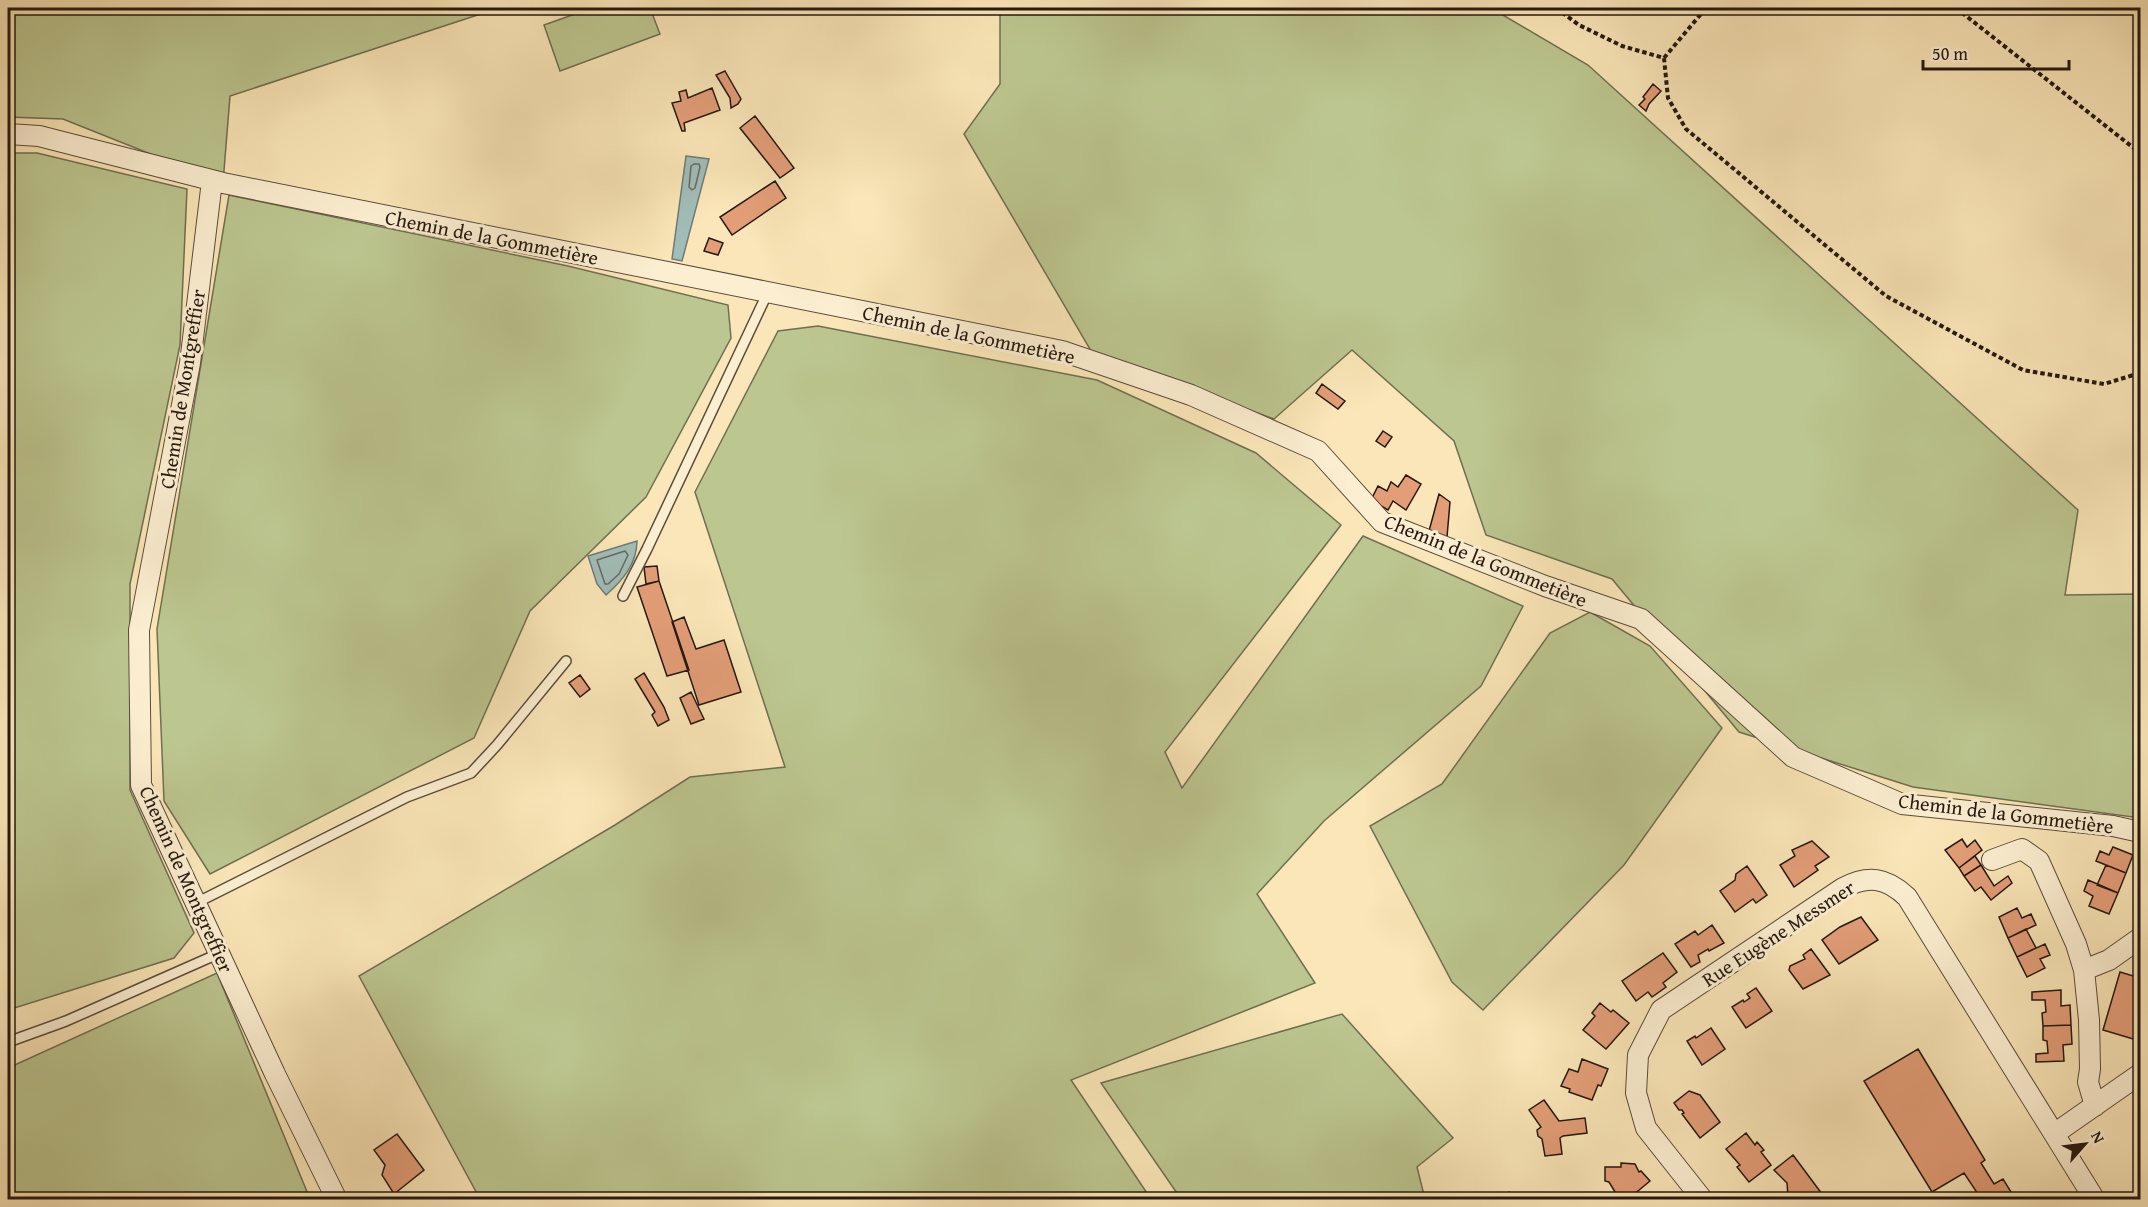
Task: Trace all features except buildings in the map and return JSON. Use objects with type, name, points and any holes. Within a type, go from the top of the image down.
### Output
[{"type":"street","name":"Chemin de la Gommetière","points":[[8,134],[39,136],[212,181],[1062,351],[1191,395],[1318,451],[1383,522],[1545,586],[1641,619],[1793,757],[1902,804],[2113,826],[2140,832]]},
{"type":"street","name":"Chemin de Montgreffier","points":[[212,181],[190,363],[140,630],[141,785],[275,1074],[337,1200]]},
{"type":"street","points":[[1992,860],[2022,849],[2039,861],[2076,944],[2084,970],[2090,1020],[2088,1082],[2095,1106]]},
{"type":"street","name":"Rue Eugène Messmer","points":[[1703,1200],[1646,1128],[1636,1093],[1638,1055],[1661,1010],[1842,888],[1856,881],[1876,880],[1889,883],[1907,897],[2095,1200]]},
{"type":"street","points":[[2084,970],[2109,960],[2140,938]]},
{"type":"street","points":[[2054,1134],[2140,1074]]},
{"type":"lane","points":[[622,596],[768,292]]},
{"type":"lane","points":[[196,903],[407,797],[471,773],[566,661]]},
{"type":"lane","points":[[8,1042],[66,1021],[220,954]]},
{"type":"path","points":[[1557,8],[1579,25],[1623,46],[1664,58]]},
{"type":"path","points":[[1706,8],[1664,58],[1668,98],[1686,129],[1886,296],[2023,370],[2104,384],[2140,373]]},
{"type":"path","points":[[1956,8],[2140,153]]},
{"type":"green space","points":[[8,8],[499,8],[230,96],[223,183],[63,119],[8,117]]},
{"type":"green space","points":[[592,8],[650,8],[660,34],[560,71],[544,25]]},
{"type":"green space","points":[[1000,8],[1491,8],[1588,65],[2078,510],[2065,595],[2140,594],[2140,818],[1913,787],[1739,732],[1612,579],[1486,535],[1454,441],[1352,350],[1274,419],[1091,351],[964,134],[1000,84]]},
{"type":"green space","points":[[8,153],[37,153],[187,189],[180,345],[130,584],[130,790],[194,933],[174,958],[8,1010]]},
{"type":"green space","points":[[229,195],[568,266],[728,305],[731,338],[646,497],[530,611],[474,738],[210,874],[164,801],[157,629]]},
{"type":"green space","points":[[818,326],[1097,380],[1256,453],[1341,525],[1165,752],[1182,788],[1363,536],[1523,606],[1481,686],[1324,821],[1257,894],[1315,983],[1071,1080],[1151,1199],[480,1199],[359,976],[615,825],[690,777],[785,767],[695,492],[778,331]]},
{"type":"green space","points":[[1590,612],[1650,646],[1722,728],[1624,865],[1483,1010],[1452,982],[1370,826],[1442,784],[1550,633]]},
{"type":"green space","points":[[217,973],[310,1199],[8,1199],[8,1068]]},
{"type":"green space","points":[[1342,1014],[1453,1138],[1417,1167],[1425,1199],[1181,1199],[1101,1083]]},
{"type":"water","points":[[686,156],[709,159],[682,261],[672,259]]},
{"type":"water","points":[[637,541],[628,571],[606,595],[597,584],[588,556]]}]
